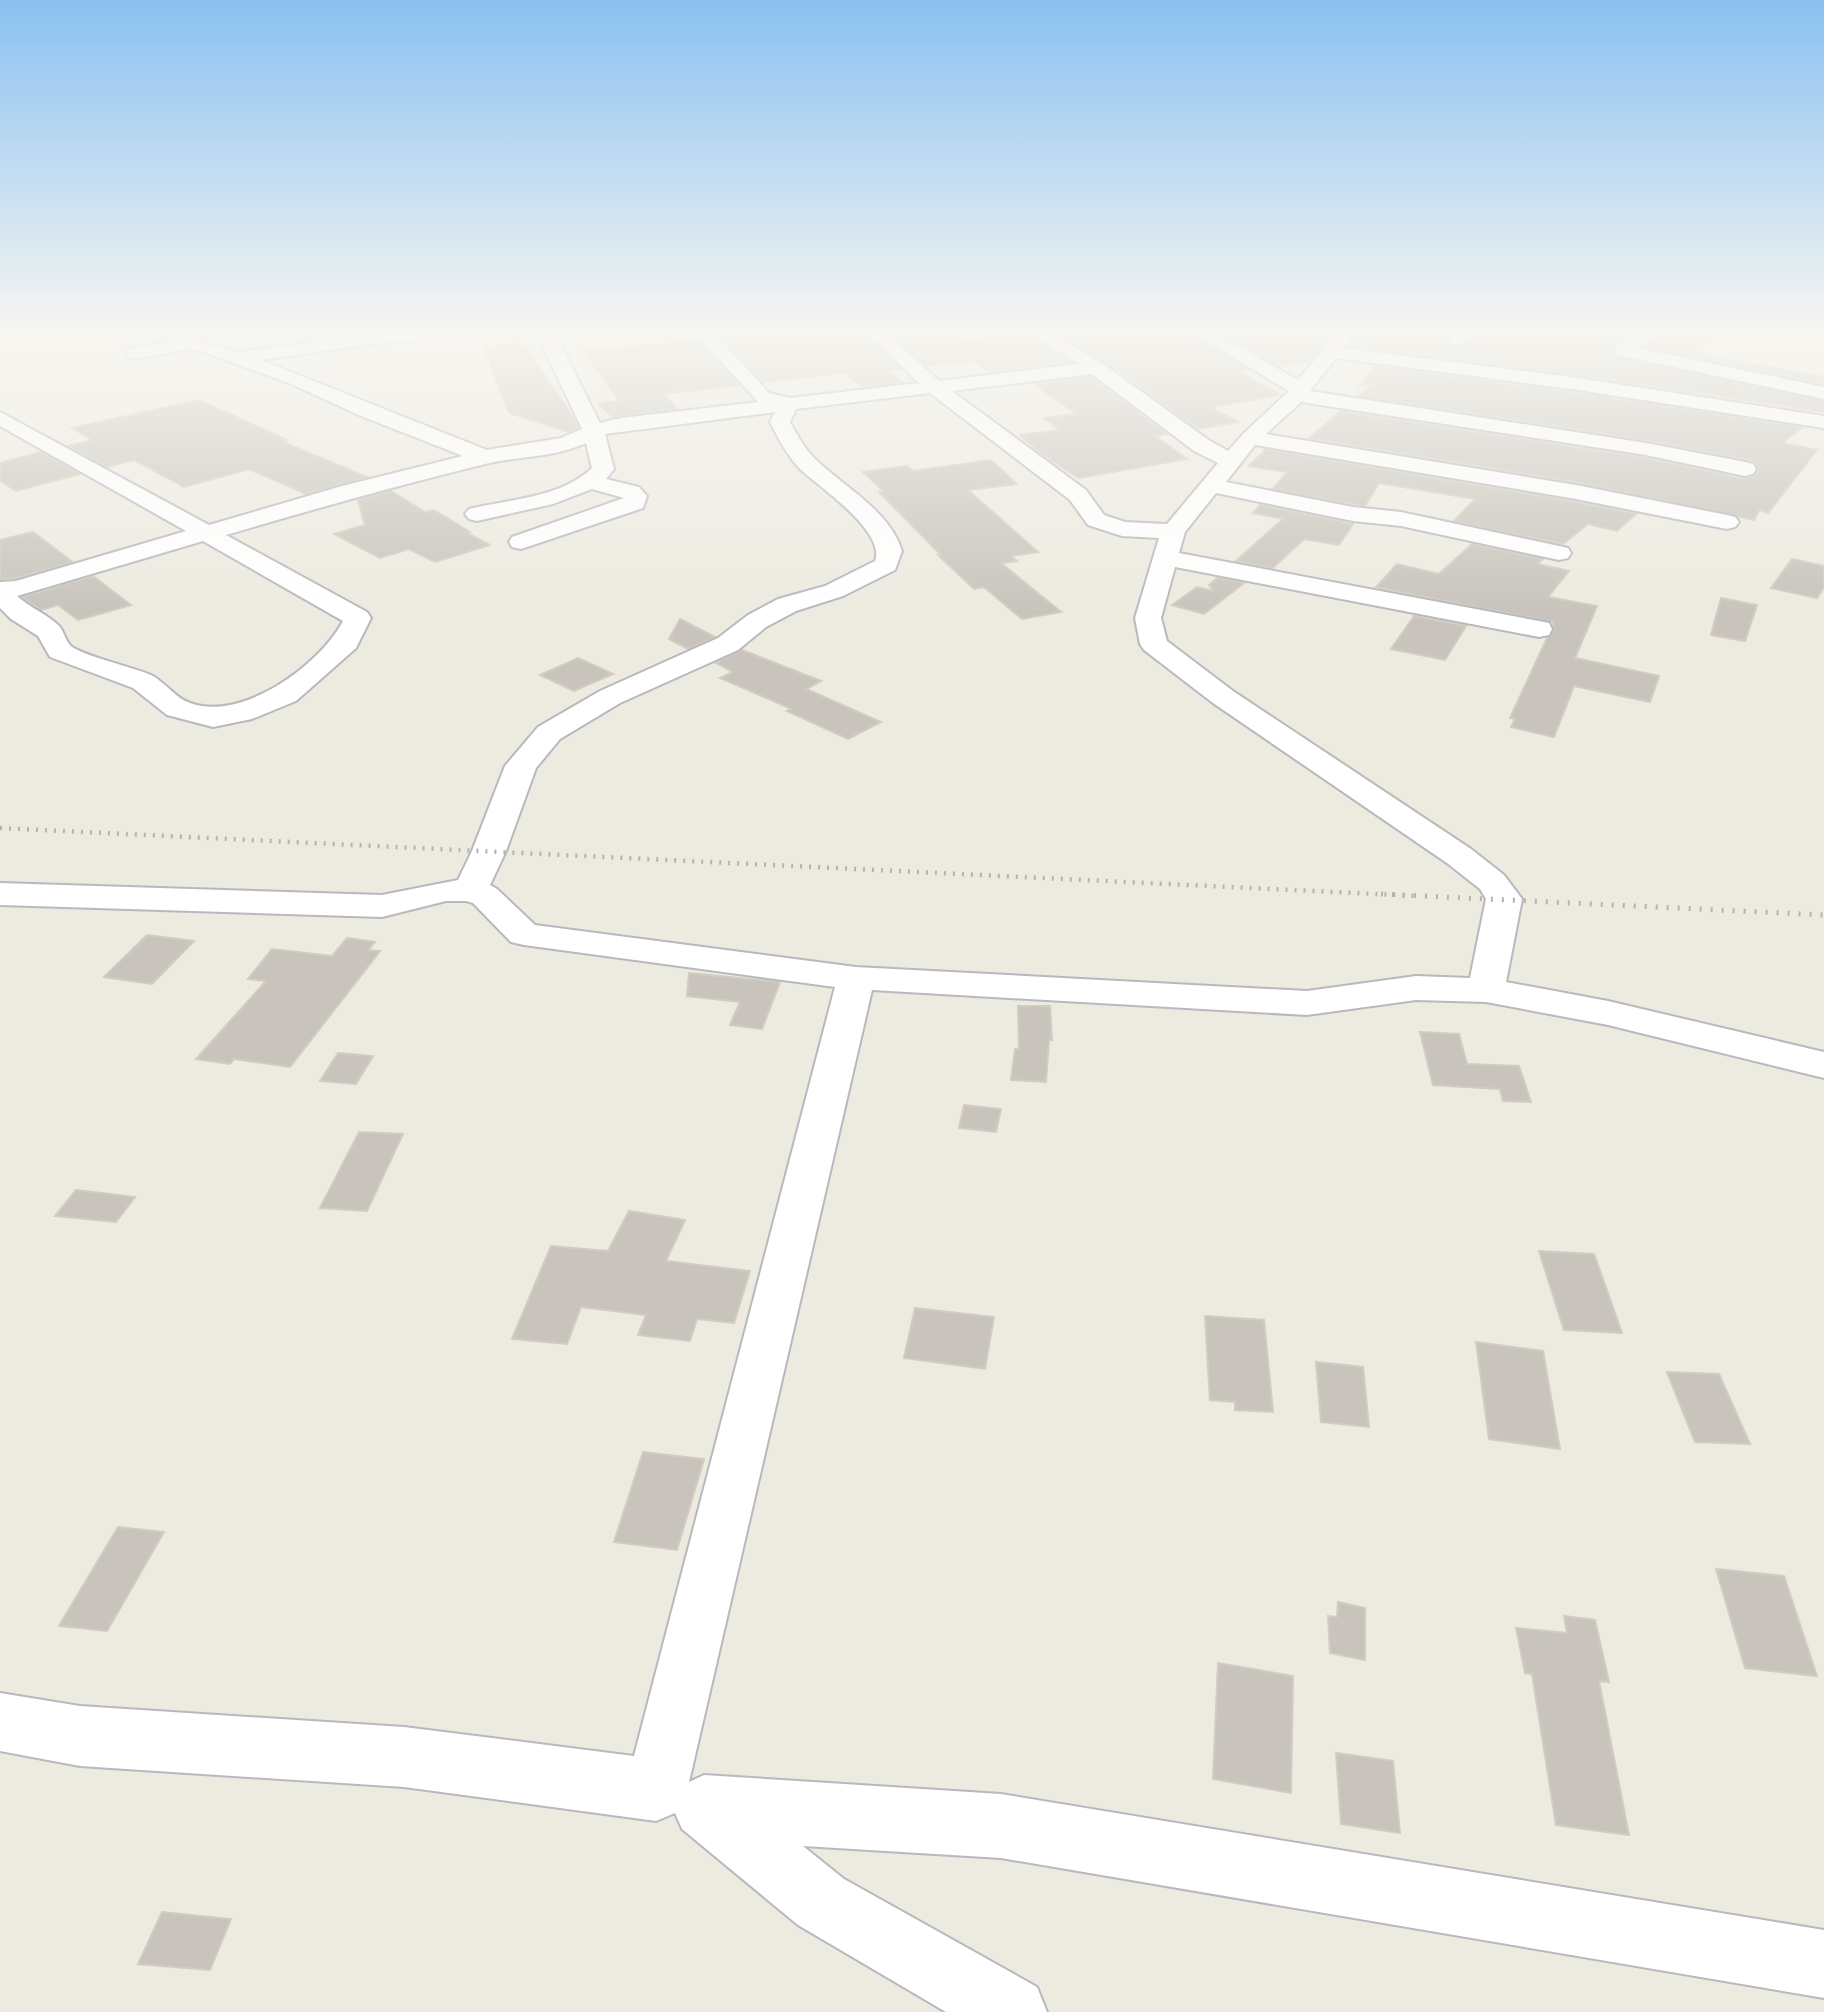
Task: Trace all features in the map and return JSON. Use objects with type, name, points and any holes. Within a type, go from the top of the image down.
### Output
[{"type":"street","points":[[11,424],[204,532],[261,566],[358,616],[346,642],[286,695],[242,713],[213,718],[199,717],[177,709],[143,682],[60,651],[48,631],[20,613],[0,592],[204,532],[350,491],[485,457],[566,444],[594,431],[625,424]]},
{"type":"street","points":[[402,424],[485,457]]},
{"type":"street","points":[[477,514],[547,498],[596,479],[603,469],[590,424]]},
{"type":"street","points":[[470,890],[489,851],[521,766],[548,733],[610,697],[728,644],[757,621],[787,605],[834,590],[886,565],[890,551],[887,542],[853,502],[806,462],[781,424]]},
{"type":"street","points":[[983,424],[1078,495],[1096,520],[1104,525],[1279,578],[1539,629]]},
{"type":"street","points":[[1172,424],[1202,446],[1230,461],[1353,514],[1401,519],[1559,553]]},
{"type":"street","points":[[1267,424],[1230,461],[1169,544],[1148,618],[1154,643],[1223,697],[1459,856],[1492,882],[1504,899],[1486,990]]},
{"type":"street","points":[[1493,424],[1646,449],[1745,470]]},
{"type":"street","points":[[1230,461],[1576,492],[1727,522]]},
{"type":"street","points":[[520,542],[635,503],[636,496],[631,492],[591,482]]},
{"type":"street","points":[[0,894],[382,906],[446,891],[470,890],[485,896],[524,934],[856,978],[1307,1003],[1416,988],[1486,990],[1608,1013],[1824,1065]]},
{"type":"street","points":[[682,1799],[856,978]]},
{"type":"street","points":[[0,1722],[80,1736],[404,1756],[682,1799],[1002,1826],[1824,1964]]},
{"type":"street","points":[[682,1799],[821,1902],[1012,2012]]},
{"type":"building","points":[[91,424],[252,424],[287,440],[283,442],[367,477],[306,494],[249,469],[184,487],[134,460],[107,467],[68,446],[92,440],[72,428]]},
{"type":"building","points":[[543,424],[576,424],[578,428],[568,432]]},
{"type":"building","points":[[1052,424],[1154,424],[1167,434],[1155,436],[1187,459],[1079,478],[1043,455],[1020,435],[1060,430]]},
{"type":"building","points":[[1190,424],[1228,424],[1197,429]]},
{"type":"building","points":[[1326,424],[1425,424],[1646,458],[1744,479],[1754,477],[1758,470],[1754,461],[1646,440],[1541,424],[1782,424],[1803,427],[1782,443],[1817,450],[1768,513],[1759,510],[1754,520],[1576,482],[1309,438]]},
{"type":"building","points":[[1266,449],[1636,514],[1617,531],[1588,524],[1563,544],[1454,521],[1475,499],[1379,483],[1365,506],[1273,489],[1287,472],[1249,466]]},
{"type":"building","points":[[41,452],[80,474],[16,491],[0,481],[0,463]]},
{"type":"building","points":[[991,460],[1017,484],[968,490],[1038,552],[1011,556],[1017,561],[1001,563],[1061,612],[1022,619],[984,587],[974,589],[938,555],[941,555],[863,472],[907,466],[913,471]]},
{"type":"building","points":[[391,491],[425,512],[434,510],[490,545],[435,562],[409,549],[380,558],[334,534],[365,525],[358,500]]},
{"type":"building","points":[[1260,505],[1353,524],[1339,545],[1304,539],[1273,568],[1236,561],[1283,519],[1253,513]]},
{"type":"building","points":[[33,532],[73,562],[16,578],[0,579],[0,540]]},
{"type":"building","points":[[1472,544],[1543,559],[1537,564],[1569,571],[1548,597],[1597,606],[1575,658],[1659,676],[1650,702],[1574,686],[1554,737],[1511,727],[1515,719],[1510,718],[1547,638],[1554,630],[1553,622],[1376,587],[1397,564],[1439,574]]},
{"type":"building","points":[[1792,559],[1824,566],[1824,587],[1817,598],[1771,588]]},
{"type":"building","points":[[93,576],[131,605],[78,620],[58,605],[41,610],[22,597]]},
{"type":"building","points":[[1217,578],[1244,583],[1204,614],[1172,605],[1197,587],[1214,591],[1209,585]]},
{"type":"building","points":[[1721,598],[1757,605],[1745,641],[1711,635]]},
{"type":"building","points":[[1414,616],[1466,626],[1445,660],[1391,649]]},
{"type":"building","points":[[680,619],[715,637],[688,649],[669,639]]},
{"type":"building","points":[[742,650],[821,681],[806,689],[881,722],[848,739],[787,711],[792,709],[720,678],[733,672],[716,663]]},
{"type":"building","points":[[578,658],[613,674],[574,691],[540,675]]},
{"type":"building","points":[[147,935],[194,941],[152,984],[104,977]]},
{"type":"building","points":[[347,938],[375,942],[368,950],[380,951],[290,1067],[234,1059],[230,1064],[196,1059],[266,981],[248,979],[272,949],[332,956]]},
{"type":"building","points":[[689,973],[780,982],[762,1029],[730,1025],[740,1002],[687,996]]},
{"type":"building","points":[[1018,1006],[1050,1006],[1052,1040],[1049,1040],[1046,1082],[1011,1080],[1015,1049],[1019,1049]]},
{"type":"building","points":[[1420,1032],[1459,1034],[1467,1064],[1519,1066],[1531,1102],[1503,1101],[1500,1089],[1433,1085]]},
{"type":"building","points":[[338,1053],[373,1056],[356,1084],[320,1081]]},
{"type":"building","points":[[964,1105],[1001,1109],[996,1132],[959,1128]]},
{"type":"building","points":[[359,1132],[403,1134],[367,1211],[320,1208]]},
{"type":"building","points":[[76,1190],[135,1197],[116,1222],[55,1216]]},
{"type":"building","points":[[629,1211],[685,1220],[666,1261],[750,1271],[734,1323],[697,1319],[690,1341],[638,1335],[646,1315],[581,1307],[567,1344],[512,1339],[551,1246],[608,1251]]},
{"type":"building","points":[[1539,1251],[1594,1254],[1622,1333],[1564,1330]]},
{"type":"building","points":[[915,1308],[994,1317],[985,1369],[904,1358]]},
{"type":"building","points":[[1205,1316],[1264,1320],[1273,1412],[1235,1410],[1235,1402],[1210,1400]]},
{"type":"building","points":[[1476,1342],[1543,1351],[1560,1449],[1489,1439]]},
{"type":"building","points":[[1316,1362],[1363,1367],[1369,1427],[1321,1422]]},
{"type":"building","points":[[1667,1372],[1719,1374],[1750,1444],[1695,1442]]},
{"type":"building","points":[[643,1452],[704,1459],[677,1550],[614,1542]]},
{"type":"building","points":[[118,1527],[164,1532],[107,1631],[59,1626]]},
{"type":"building","points":[[1716,1569],[1784,1576],[1817,1676],[1745,1668]]},
{"type":"building","points":[[1338,1602],[1365,1608],[1365,1660],[1330,1653],[1328,1616],[1337,1617]]},
{"type":"building","points":[[1564,1616],[1595,1620],[1609,1682],[1599,1681],[1629,1835],[1556,1825],[1532,1674],[1525,1673],[1516,1628],[1567,1633]]},
{"type":"building","points":[[1218,1663],[1293,1676],[1291,1793],[1213,1779]]},
{"type":"building","points":[[1336,1753],[1393,1761],[1400,1833],[1341,1824]]},
{"type":"building","points":[[162,1912],[231,1919],[210,1970],[138,1964]]},
{"type":"railway","points":[[0,828],[1418,896]]},
{"type":"railway","points":[[1381,894],[1824,915]]}]
